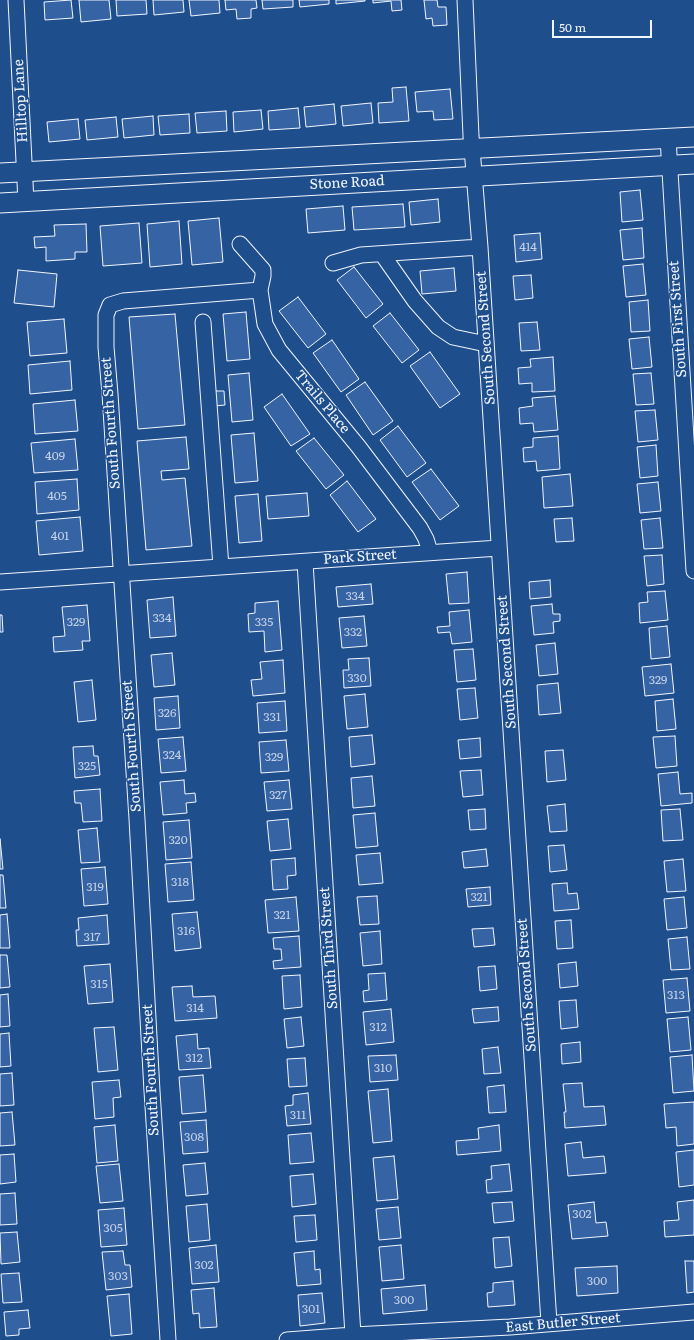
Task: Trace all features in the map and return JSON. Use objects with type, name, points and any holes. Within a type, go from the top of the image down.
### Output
[{"type":"main road","name":"Stone Road","points":[[0,173],[694,137]]},
{"type":"main road","name":"Stone Road","points":[[0,203],[694,164]]},
{"type":"street","name":"Hilltop Lane","points":[[16,0],[26,202]]},
{"type":"street","name":"South Second Street","points":[[465,0],[472,148],[480,247],[549,1323]]},
{"type":"street","name":"South First Street","points":[[668,138],[694,571]]},
{"type":"street","name":"Trails Place","points":[[240,244],[263,270],[260,290],[265,324],[279,350],[358,446],[420,528],[426,539],[430,552]]},
{"type":"street","points":[[333,264],[361,255],[480,247]]},
{"type":"street","points":[[382,254],[415,301],[438,327],[453,337],[486,344]]},
{"type":"street","name":"South Fourth Street","points":[[168,1340],[151,1084],[137,819],[106,346],[106,315],[110,305],[123,301],[260,290]]},
{"type":"street","points":[[203,322],[221,567]]},
{"type":"street","name":"Park Street","points":[[0,582],[499,548]]},
{"type":"street","name":"South Third Street","points":[[305,562],[353,1334]]},
{"type":"street","name":"East Butler Street","points":[[297,1340],[353,1334],[511,1334],[549,1323],[694,1312]]},
{"type":"building","points":[[71,0],[73,18],[45,20],[44,2]]},
{"type":"building","points":[[79,0],[109,0],[111,19],[81,22]]},
{"type":"building","points":[[116,0],[146,0],[147,14],[117,16]]},
{"type":"building","points":[[153,0],[183,0],[184,12],[154,15]]},
{"type":"building","points":[[189,0],[219,0],[220,13],[191,16]]},
{"type":"building","points":[[225,0],[256,0],[257,8],[251,9],[251,18],[237,19],[236,9],[226,10]]},
{"type":"building","points":[[262,0],[293,0],[293,7],[263,9]]},
{"type":"building","points":[[299,0],[329,0],[329,4],[300,7]]},
{"type":"building","points":[[336,0],[365,0],[365,1],[336,4]]},
{"type":"building","points":[[373,0],[401,0],[402,10],[392,11],[391,1],[373,3]]},
{"type":"building","points":[[424,0],[437,0],[438,7],[446,7],[447,25],[433,26],[432,18],[426,19]]},
{"type":"building","points":[[406,87],[409,121],[379,123],[378,103],[393,102],[392,88]]},
{"type":"building","points":[[450,89],[453,119],[434,120],[433,111],[417,112],[415,92]]},
{"type":"building","points":[[371,103],[373,123],[343,126],[341,106]]},
{"type":"building","points":[[334,104],[336,124],[306,127],[304,107]]},
{"type":"building","points":[[298,108],[300,128],[269,130],[268,111]]},
{"type":"building","points":[[261,110],[263,129],[234,132],[233,112]]},
{"type":"building","points":[[226,111],[227,131],[197,133],[195,113]]},
{"type":"building","points":[[189,114],[190,133],[160,135],[158,116]]},
{"type":"building","points":[[153,116],[154,135],[124,138],[122,119]]},
{"type":"building","points":[[116,117],[118,137],[87,140],[85,120]]},
{"type":"building","points":[[78,119],[80,139],[49,142],[47,122]]},
{"type":"building","points":[[640,190],[643,220],[622,222],[620,192]]},
{"type":"building","points":[[438,199],[440,222],[411,225],[409,202]]},
{"type":"building","points":[[403,204],[405,227],[354,230],[352,207]]},
{"type":"building","points":[[343,206],[345,230],[308,233],[306,209]]},
{"type":"building","points":[[219,218],[223,262],[192,265],[188,221]]},
{"type":"building","points":[[179,221],[182,264],[150,267],[147,224]]},
{"type":"building","points":[[139,223],[142,263],[103,266],[100,226]]},
{"type":"building","points":[[86,224],[87,252],[75,252],[75,259],[46,261],[46,247],[35,248],[34,237],[55,236],[54,225]]},
{"type":"building","points":[[642,228],[644,258],[623,260],[620,230]]},
{"type":"building","points":[[540,233],[542,259],[516,262],[514,235]]},
{"type":"building","points":[[643,264],[646,295],[626,297],[623,266]]},
{"type":"building","points":[[354,267],[383,304],[366,318],[337,280]]},
{"type":"building","points":[[454,268],[456,291],[422,294],[420,271]]},
{"type":"building","points":[[18,270],[57,274],[54,307],[14,303]]},
{"type":"building","points":[[531,275],[533,298],[515,300],[513,276]]},
{"type":"building","points":[[298,297],[326,334],[308,348],[279,311]]},
{"type":"building","points":[[648,300],[650,331],[631,332],[629,302]]},
{"type":"building","points":[[246,312],[250,359],[227,361],[223,314]]},
{"type":"building","points":[[390,313],[419,350],[402,363],[373,326]]},
{"type":"building","points":[[175,314],[185,425],[138,429],[129,317]]},
{"type":"building","points":[[64,319],[67,353],[30,356],[27,322]]},
{"type":"building","points":[[537,322],[540,350],[521,351],[519,323]]},
{"type":"building","points":[[649,337],[652,367],[632,369],[629,339]]},
{"type":"building","points":[[332,340],[359,379],[341,392],[313,353]]},
{"type":"building","points":[[430,352],[460,394],[440,408],[410,366]]},
{"type":"building","points":[[553,357],[555,391],[532,392],[532,383],[519,384],[518,368],[531,367],[530,359]]},
{"type":"building","points":[[70,361],[72,390],[30,394],[28,365]]},
{"type":"building","points":[[249,373],[253,420],[232,422],[228,375]]},
{"type":"building","points":[[651,373],[654,404],[636,405],[633,374]]},
{"type":"building","points":[[365,382],[393,421],[373,435],[346,395]]},
{"type":"building","points":[[214,391],[224,391],[225,405],[215,406]]},
{"type":"building","points":[[282,394],[310,434],[291,446],[264,407]]},
{"type":"building","points":[[555,396],[558,430],[534,432],[533,423],[520,424],[519,408],[533,406],[532,398]]},
{"type":"building","points":[[75,400],[78,431],[35,434],[33,404]]},
{"type":"building","points":[[655,410],[658,440],[638,442],[635,411]]},
{"type":"building","points":[[398,426],[426,463],[407,477],[380,440]]},
{"type":"building","points":[[254,433],[258,481],[235,483],[231,435]]},
{"type":"building","points":[[558,436],[560,469],[537,471],[536,461],[524,462],[523,448],[533,447],[533,438]]},
{"type":"building","points":[[186,437],[189,469],[161,471],[162,480],[185,478],[192,546],[146,550],[137,441]]},
{"type":"building","points":[[314,438],[344,475],[326,489],[296,451]]},
{"type":"building","points":[[75,439],[78,470],[34,473],[31,443]]},
{"type":"building","points":[[656,445],[658,476],[640,478],[637,447]]},
{"type":"building","points":[[431,469],[459,506],[440,520],[412,482]]},
{"type":"building","points":[[570,474],[573,506],[544,508],[542,477]]},
{"type":"building","points":[[77,479],[79,510],[37,514],[35,482]]},
{"type":"building","points":[[347,481],[376,519],[358,532],[330,495]]},
{"type":"building","points":[[658,482],[661,511],[640,513],[637,484]]},
{"type":"building","points":[[307,493],[309,516],[268,519],[266,496]]},
{"type":"building","points":[[258,494],[262,541],[239,543],[235,496]]},
{"type":"building","points":[[80,517],[83,551],[39,555],[36,521]]},
{"type":"building","points":[[572,518],[574,541],[556,542],[554,519]]},
{"type":"building","points":[[660,518],[663,548],[644,549],[641,520]]},
{"type":"building","points":[[662,555],[664,584],[647,586],[644,556]]},
{"type":"building","points":[[467,572],[469,603],[449,604],[446,574]]},
{"type":"building","points":[[550,580],[551,597],[530,599],[529,582]]},
{"type":"building","points":[[371,584],[373,604],[338,607],[336,587]]},
{"type":"building","points":[[665,591],[668,620],[640,623],[639,603],[648,602],[647,592]]},
{"type":"building","points":[[173,597],[176,636],[150,638],[147,600]]},
{"type":"building","points":[[278,601],[282,650],[265,652],[264,631],[249,632],[248,614],[255,613],[255,603]]},
{"type":"building","points":[[552,604],[553,614],[560,614],[560,621],[553,622],[554,633],[534,635],[531,606]]},
{"type":"building","points":[[87,605],[90,641],[82,641],[83,650],[54,652],[53,637],[65,636],[62,607]]},
{"type":"building","points":[[469,610],[472,642],[452,644],[450,632],[438,633],[437,627],[450,626],[449,612]]},
{"type":"building","points":[[0,615],[2,615],[3,632],[0,632]]},
{"type":"building","points":[[364,616],[367,646],[342,648],[339,618]]},
{"type":"building","points":[[667,626],[670,657],[651,659],[649,628]]},
{"type":"building","points":[[555,643],[558,674],[539,676],[536,645]]},
{"type":"building","points":[[473,649],[476,680],[457,682],[454,650]]},
{"type":"building","points":[[172,653],[175,685],[154,687],[151,655]]},
{"type":"building","points":[[369,658],[371,686],[344,688],[343,670],[349,670],[348,659]]},
{"type":"building","points":[[283,660],[285,693],[253,696],[251,680],[262,679],[260,662]]},
{"type":"building","points":[[671,664],[674,693],[645,696],[642,667]]},
{"type":"building","points":[[92,680],[96,720],[78,722],[74,682]]},
{"type":"building","points":[[558,683],[561,713],[539,715],[537,685]]},
{"type":"building","points":[[475,688],[478,718],[460,720],[457,689]]},
{"type":"building","points":[[365,694],[368,727],[347,729],[344,696]]},
{"type":"building","points":[[178,696],[180,728],[156,730],[154,698]]},
{"type":"building","points":[[673,699],[676,729],[657,731],[655,701]]},
{"type":"building","points":[[285,701],[287,731],[259,733],[257,703]]},
{"type":"building","points":[[372,735],[375,764],[351,767],[349,737]]},
{"type":"building","points":[[675,736],[677,766],[656,768],[653,737]]},
{"type":"building","points":[[183,737],[186,771],[161,773],[158,739]]},
{"type":"building","points":[[480,738],[481,757],[460,759],[458,740]]},
{"type":"building","points":[[286,740],[289,771],[261,773],[259,742]]},
{"type":"building","points":[[93,746],[94,756],[98,756],[100,775],[75,778],[73,747]]},
{"type":"building","points":[[563,750],[566,780],[547,782],[545,751]]},
{"type":"building","points":[[481,770],[483,795],[463,797],[460,771]]},
{"type":"building","points":[[678,772],[680,794],[692,793],[692,803],[661,806],[658,774]]},
{"type":"building","points":[[372,776],[375,806],[353,808],[351,778]]},
{"type":"building","points":[[184,780],[185,794],[195,793],[196,802],[186,803],[187,813],[163,815],[160,782]]},
{"type":"building","points":[[289,780],[292,809],[267,811],[264,782]]},
{"type":"building","points":[[100,789],[102,821],[83,822],[81,803],[75,803],[74,791]]},
{"type":"building","points":[[565,804],[567,831],[550,832],[547,806]]},
{"type":"building","points":[[485,809],[486,829],[470,830],[468,810]]},
{"type":"building","points":[[680,809],[683,840],[663,841],[661,810]]},
{"type":"building","points":[[375,813],[378,846],[356,848],[353,815]]},
{"type":"building","points":[[288,819],[291,849],[270,851],[267,821]]},
{"type":"building","points":[[189,820],[192,858],[166,860],[163,822]]},
{"type":"building","points":[[97,828],[100,862],[81,863],[78,830]]},
{"type":"building","points":[[0,839],[3,869],[0,869]]},
{"type":"building","points":[[564,845],[567,870],[550,872],[548,846]]},
{"type":"building","points":[[486,849],[488,866],[464,868],[462,852]]},
{"type":"building","points":[[380,853],[383,883],[359,885],[356,855]]},
{"type":"building","points":[[295,858],[296,875],[287,876],[288,889],[273,890],[271,860]]},
{"type":"building","points":[[683,859],[686,891],[667,892],[664,861]]},
{"type":"building","points":[[191,862],[194,900],[168,902],[165,864]]},
{"type":"building","points":[[105,867],[108,904],[84,906],[81,869]]},
{"type":"building","points":[[0,875],[3,875],[6,908],[0,908]]},
{"type":"building","points":[[567,883],[568,894],[577,893],[579,909],[554,911],[552,884]]},
{"type":"building","points":[[490,887],[491,905],[468,907],[466,889]]},
{"type":"building","points":[[377,896],[379,924],[360,925],[357,897]]},
{"type":"building","points":[[296,897],[299,931],[268,933],[265,900]]},
{"type":"building","points":[[684,897],[687,928],[667,930],[664,899]]},
{"type":"building","points":[[197,912],[201,948],[175,951],[172,914]]},
{"type":"building","points":[[7,914],[10,948],[0,948],[0,915]]},
{"type":"building","points":[[107,915],[109,944],[77,946],[76,930],[79,930],[78,918]]},
{"type":"building","points":[[571,920],[573,948],[557,949],[555,921]]},
{"type":"building","points":[[493,928],[495,945],[474,947],[472,929]]},
{"type":"building","points":[[380,931],[382,964],[363,966],[360,933]]},
{"type":"building","points":[[299,936],[301,967],[274,969],[273,961],[282,960],[281,949],[274,949],[273,938]]},
{"type":"building","points":[[687,937],[690,969],[671,970],[668,939]]},
{"type":"building","points":[[0,955],[7,955],[10,987],[0,988]]},
{"type":"building","points":[[576,962],[578,986],[560,988],[558,964]]},
{"type":"building","points":[[110,964],[113,1002],[88,1004],[84,966]]},
{"type":"building","points":[[495,966],[497,989],[480,991],[478,967]]},
{"type":"building","points":[[385,973],[387,1000],[364,1002],[363,991],[369,990],[368,974]]},
{"type":"building","points":[[300,975],[302,1007],[284,1009],[282,976]]},
{"type":"building","points":[[687,978],[690,1011],[666,1013],[663,980]]},
{"type":"building","points":[[192,986],[193,997],[215,996],[217,1018],[175,1021],[172,987]]},
{"type":"building","points":[[8,994],[10,1026],[0,1027],[0,995]]},
{"type":"building","points":[[576,1000],[578,1027],[561,1029],[559,1001]]},
{"type":"building","points":[[498,1007],[499,1021],[474,1023],[472,1009]]},
{"type":"building","points":[[391,1009],[394,1042],[366,1045],[363,1012]]},
{"type":"building","points":[[301,1017],[304,1046],[287,1048],[284,1019]]},
{"type":"building","points":[[688,1017],[691,1050],[670,1052],[667,1019]]},
{"type":"building","points":[[114,1027],[118,1070],[98,1072],[94,1028]]},
{"type":"building","points":[[9,1033],[11,1066],[0,1067],[0,1034]]},
{"type":"building","points":[[197,1034],[198,1049],[209,1048],[211,1068],[179,1070],[176,1036]]},
{"type":"building","points":[[580,1042],[581,1062],[562,1064],[561,1044]]},
{"type":"building","points":[[498,1047],[501,1073],[484,1074],[482,1049]]},
{"type":"building","points":[[396,1055],[398,1080],[370,1082],[368,1056]]},
{"type":"building","points":[[692,1055],[694,1091],[673,1093],[670,1057]]},
{"type":"building","points":[[305,1058],[307,1086],[289,1087],[287,1059]]},
{"type":"building","points":[[12,1073],[14,1105],[0,1106],[0,1074]]},
{"type":"building","points":[[203,1075],[206,1112],[182,1114],[179,1077]]},
{"type":"building","points":[[119,1080],[121,1097],[113,1098],[114,1117],[95,1119],[92,1082]]},
{"type":"building","points":[[582,1083],[584,1107],[604,1106],[606,1125],[565,1128],[564,1112],[566,1112],[563,1084]]},
{"type":"building","points":[[504,1085],[506,1112],[489,1113],[487,1087]]},
{"type":"building","points":[[388,1089],[392,1141],[373,1143],[368,1091]]},
{"type":"building","points":[[308,1093],[311,1124],[287,1126],[285,1106],[293,1105],[293,1095]]},
{"type":"building","points":[[694,1102],[694,1144],[677,1146],[676,1127],[666,1128],[664,1104]]},
{"type":"building","points":[[12,1112],[15,1145],[0,1146],[0,1113]]},
{"type":"building","points":[[206,1120],[208,1152],[183,1154],[180,1122]]},
{"type":"building","points":[[115,1125],[118,1161],[97,1163],[94,1127]]},
{"type":"building","points":[[499,1125],[501,1151],[457,1155],[456,1141],[479,1139],[478,1128]]},
{"type":"building","points":[[311,1133],[314,1162],[290,1164],[288,1135]]},
{"type":"building","points":[[581,1142],[583,1158],[604,1156],[606,1173],[568,1176],[565,1144]]},
{"type":"building","points":[[694,1150],[694,1185],[679,1187],[676,1152]]},
{"type":"building","points":[[14,1154],[16,1182],[0,1184],[0,1155]]},
{"type":"building","points":[[394,1156],[398,1199],[377,1201],[373,1158]]},
{"type":"building","points":[[205,1163],[208,1194],[186,1196],[183,1165]]},
{"type":"building","points":[[119,1164],[123,1201],[100,1203],[96,1166]]},
{"type":"building","points":[[509,1164],[512,1191],[487,1193],[486,1180],[492,1179],[491,1166]]},
{"type":"building","points":[[313,1174],[316,1204],[292,1207],[290,1176]]},
{"type":"building","points":[[15,1193],[17,1224],[0,1225],[0,1194]]},
{"type":"building","points":[[694,1200],[694,1235],[665,1237],[664,1221],[679,1220],[677,1202]]},
{"type":"building","points":[[512,1202],[514,1221],[494,1223],[492,1203]]},
{"type":"building","points":[[594,1202],[596,1223],[606,1222],[608,1236],[572,1239],[568,1205]]},
{"type":"building","points":[[207,1204],[210,1240],[189,1242],[186,1206]]},
{"type":"building","points":[[398,1207],[401,1238],[379,1240],[376,1209]]},
{"type":"building","points":[[124,1208],[127,1245],[101,1247],[98,1210]]},
{"type":"building","points":[[315,1215],[317,1240],[296,1242],[294,1216]]},
{"type":"building","points":[[17,1232],[20,1262],[1,1264],[0,1233]]},
{"type":"building","points":[[509,1237],[512,1266],[495,1268],[493,1238]]},
{"type":"building","points":[[216,1245],[219,1282],[192,1284],[189,1248]]},
{"type":"building","points":[[401,1245],[404,1279],[382,1281],[379,1247]]},
{"type":"building","points":[[123,1251],[125,1265],[130,1265],[132,1287],[106,1290],[102,1252]]},
{"type":"building","points":[[314,1251],[315,1270],[320,1269],[321,1284],[297,1286],[294,1253]]},
{"type":"building","points":[[685,1261],[694,1261],[694,1292],[687,1293]]},
{"type":"building","points":[[617,1266],[618,1293],[577,1296],[575,1268]]},
{"type":"building","points":[[19,1273],[22,1302],[3,1303],[1,1274]]},
{"type":"building","points":[[513,1281],[515,1305],[488,1307],[487,1293],[493,1292],[493,1283]]},
{"type":"building","points":[[425,1285],[427,1310],[383,1314],[381,1289]]},
{"type":"building","points":[[214,1288],[217,1327],[200,1328],[199,1313],[193,1314],[191,1290]]},
{"type":"building","points":[[322,1293],[325,1323],[300,1326],[298,1295]]},
{"type":"building","points":[[129,1294],[132,1334],[111,1336],[107,1296]]},
{"type":"building","points":[[28,1310],[30,1328],[19,1329],[19,1335],[6,1336],[4,1312]]}]
